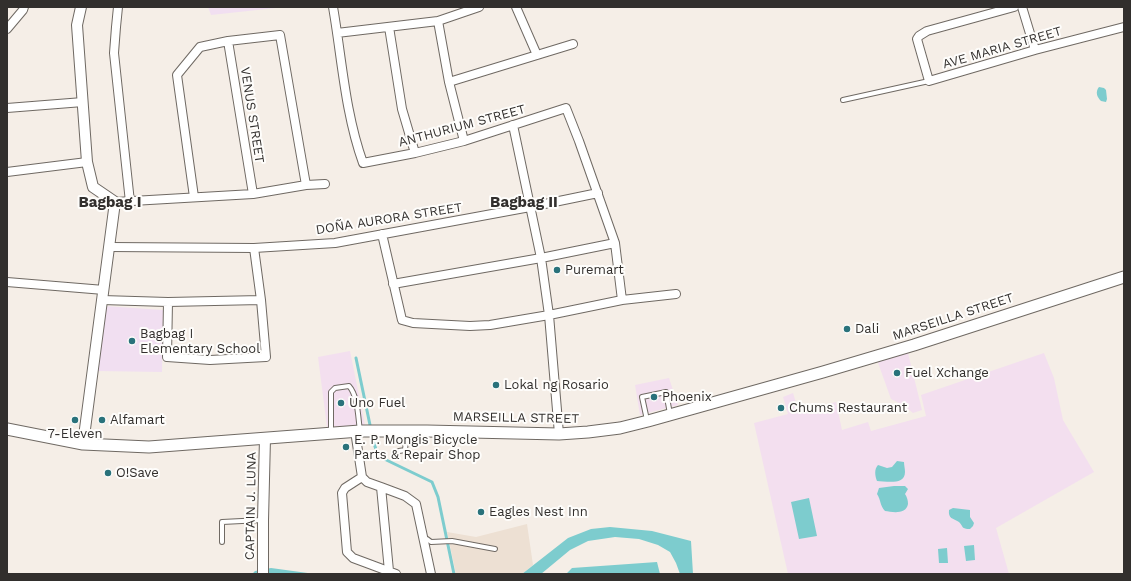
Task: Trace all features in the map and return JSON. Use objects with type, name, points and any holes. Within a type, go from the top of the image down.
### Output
[{"type":"main road","name":"MARSEILLA STREET","points":[[7,429],[83,444],[149,447],[358,431],[559,434],[620,428],[817,374],[914,345],[1124,277]]},
{"type":"street","points":[[7,28],[24,7]]},
{"type":"street","points":[[81,7],[77,25],[87,162],[93,187],[115,202],[130,202],[253,194],[306,185],[324,184]]},
{"type":"street","points":[[118,7],[114,53],[130,202]]},
{"type":"street","points":[[333,7],[337,33],[438,20],[479,7]]},
{"type":"street","points":[[516,7],[537,55]]},
{"type":"street","name":"AVE MARIA STREET","points":[[1014,7],[926,31],[919,36],[917,39],[928,81],[1035,50],[1124,27]]},
{"type":"street","points":[[1022,7],[1035,50]]},
{"type":"street","points":[[438,20],[449,82],[464,140]]},
{"type":"street","points":[[389,27],[402,109],[415,153]]},
{"type":"street","name":"ANTHURIUM STREET","points":[[337,33],[346,96],[357,147],[363,163],[415,153],[464,140],[566,108],[598,193]]},
{"type":"street","points":[[194,197],[177,75],[200,47],[228,41],[280,35],[306,185]]},
{"type":"street","name":"VENUS STREET","points":[[228,41],[253,194]]},
{"type":"street","points":[[449,82],[573,44]]},
{"type":"street","points":[[7,108],[83,102]]},
{"type":"street","points":[[513,125],[541,258],[549,315],[559,434]]},
{"type":"street","points":[[7,172],[87,162]]},
{"type":"street","points":[[598,193],[615,243],[622,300]]},
{"type":"street","name":"DOÑA AURORA STREET","points":[[110,247],[254,248],[335,243],[530,208],[598,193]]},
{"type":"street","points":[[83,444],[115,202]]},
{"type":"street","points":[[382,234],[402,320],[413,323],[470,326],[490,325],[622,300],[676,294]]},
{"type":"street","points":[[393,284],[541,258],[615,243]]},
{"type":"street","points":[[168,302],[167,357],[210,360],[266,357],[261,300],[254,248]]},
{"type":"street","points":[[7,282],[168,302],[261,300]]},
{"type":"street","points":[[358,431],[362,477],[365,480],[405,496],[416,504],[431,574]]},
{"type":"street","name":"CAPTAIN J. LUNA","points":[[263,573],[265,438]]},
{"type":"street","points":[[362,477],[345,488],[342,493],[347,552],[353,558],[392,573],[381,487]]},
{"type":"lane","points":[[843,100],[928,81]]},
{"type":"lane","points":[[331,433],[331,392],[334,388],[349,386],[353,390],[355,396],[358,431]]},
{"type":"lane","points":[[648,421],[642,397],[666,392],[670,414]]},
{"type":"lane","points":[[399,451],[405,450],[407,431]]},
{"type":"lane","points":[[222,542],[222,522],[263,520]]},
{"type":"lane","points":[[427,539],[431,542],[452,541],[495,549]]},
{"type":"shaded area","points":[[208,7],[285,7],[211,15]]},
{"type":"shaded area","name":"Bagbag I Elementary School","points":[[105,306],[163,310],[162,372],[96,371]]},
{"type":"shaded area","points":[[907,349],[922,410],[913,413],[903,405],[891,399],[877,360]]},
{"type":"shaded area","points":[[350,351],[365,425],[327,427],[318,357]]},
{"type":"shaded area","points":[[1044,353],[1054,378],[1063,420],[1094,472],[996,528],[1009,574],[788,574],[754,423],[788,414],[783,397],[793,393],[799,412],[836,402],[842,430],[868,422],[871,431],[926,416],[921,395]]},
{"type":"shaded area","points":[[669,378],[678,405],[640,415],[635,385]]},
{"type":"shaded area","points":[[527,524],[533,565],[522,574],[456,574],[447,532],[476,537]]},
{"type":"water","points":[[1099,87],[1106,90],[1106,102],[1101,101],[1098,96],[1097,91]]},
{"type":"water","points":[[897,461],[904,462],[905,472],[902,479],[894,482],[877,481],[875,473],[878,465],[887,468],[892,467]]},
{"type":"water","points":[[905,486],[908,489],[905,494],[908,504],[907,508],[902,511],[895,512],[885,511],[877,494],[879,488]]},
{"type":"water","points":[[809,498],[817,536],[799,539],[791,502]]},
{"type":"water","points":[[953,508],[970,510],[970,517],[974,523],[970,529],[964,528],[959,522],[950,517],[949,510]]},
{"type":"water","points":[[610,527],[652,531],[691,541],[693,574],[680,574],[670,552],[658,545],[639,539],[615,537],[588,541],[570,550],[541,574],[522,574],[568,538],[591,529]]},
{"type":"water","points":[[974,545],[975,560],[966,561],[964,546]]},
{"type":"water","points":[[947,548],[948,563],[939,563],[938,549]]},
{"type":"water","points":[[657,562],[660,574],[566,574],[572,568]]},
{"type":"water","points":[[271,568],[315,574],[252,574],[255,571]]},
{"type":"waterway","points":[[356,358],[370,425]]},
{"type":"waterway","points":[[373,440],[378,456],[432,482],[438,497],[454,574]]},
{"type":"place","name":"Puremart","points":[[557,270]]},
{"type":"place","name":"Dali","points":[[847,329]]},
{"type":"place","name":"Bagbag I Elementary School","points":[[132,341]]},
{"type":"place","name":"Fuel Xchange","points":[[897,373]]},
{"type":"place","name":"Lokal ng Rosario","points":[[496,385]]},
{"type":"place","name":"Phoenix","points":[[654,397]]},
{"type":"place","name":"Uno Fuel","points":[[341,403]]},
{"type":"place","name":"Chums Restaurant","points":[[781,408]]},
{"type":"place","name":"7-Eleven","points":[[75,420]]},
{"type":"place","name":"Alfamart","points":[[102,420]]},
{"type":"place","name":"E. P. Mongis Bicycle Parts & Repair Shop","points":[[346,447]]},
{"type":"place","name":"O!Save","points":[[108,473]]},
{"type":"place","name":"Eagles Nest Inn","points":[[481,512]]},
{"type":"district","name":"Bagbag I","points":[[110,203]]},
{"type":"district","name":"Bagbag II","points":[[524,203]]}]
